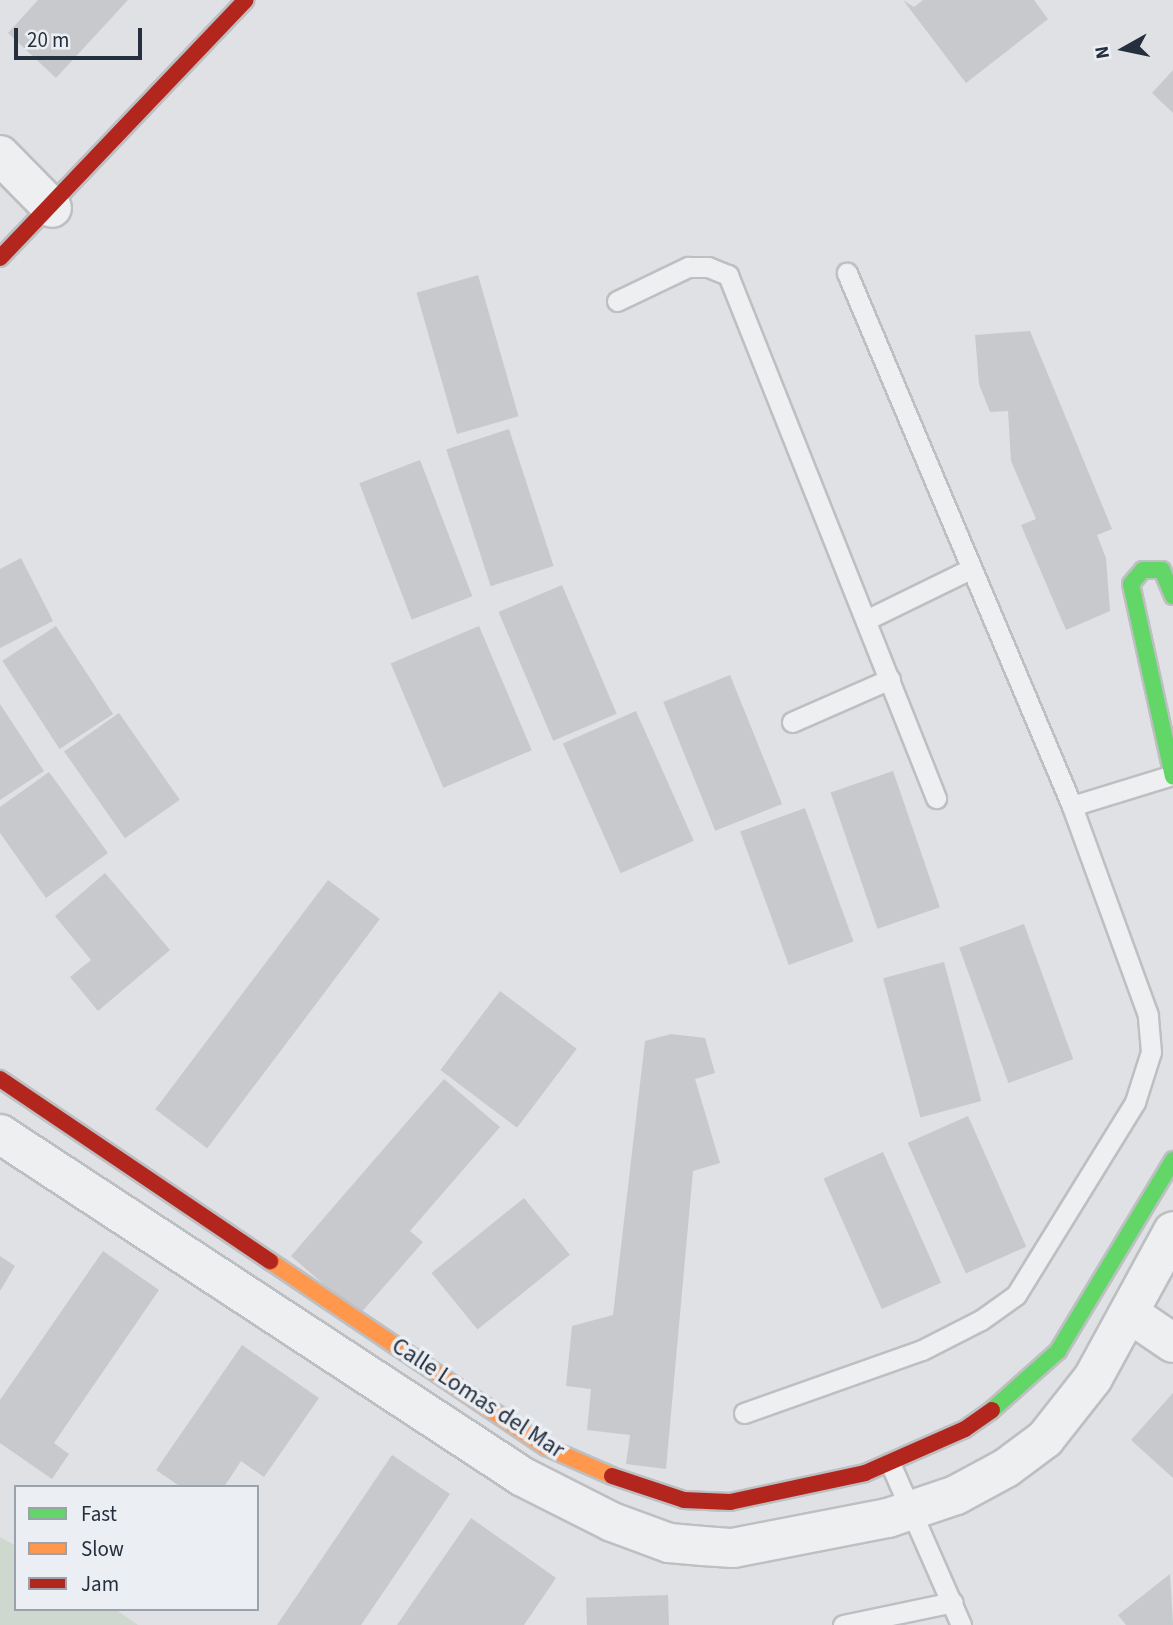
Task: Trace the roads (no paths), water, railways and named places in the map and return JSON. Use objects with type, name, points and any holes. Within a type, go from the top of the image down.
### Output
[{"type":"street","points":[[0,258],[52,208],[246,0]]},
{"type":"street","points":[[0,155],[52,208]]},
{"type":"street","points":[[1173,596],[1162,570],[1143,570],[1130,584],[1173,776]]},
{"type":"street","name":"Calle Lomas del Mar","points":[[0,1079],[546,1447],[629,1484],[684,1500],[730,1502],[864,1473],[965,1429],[1010,1397],[1058,1351],[1173,1160]]},
{"type":"street","name":"Calle Lomas del Mar","points":[[0,1134],[523,1477],[612,1522],[669,1543],[733,1548],[910,1510],[956,1494],[1045,1439],[1093,1378],[1173,1231]]},
{"type":"street","points":[[1129,1313],[1173,1343]]},
{"type":"lane","points":[[617,301],[688,267],[708,267],[728,275],[936,798]]},
{"type":"lane","points":[[744,1413],[922,1350],[981,1320],[1016,1295],[1135,1102],[1150,1052],[1148,1015],[1072,806],[847,273]]},
{"type":"lane","points":[[866,620],[970,569]]},
{"type":"lane","points":[[792,722],[890,679]]},
{"type":"lane","points":[[1072,806],[1173,776]]},
{"type":"lane","points":[[890,1463],[961,1625]]},
{"type":"lane","points":[[843,1625],[953,1602]]}]
